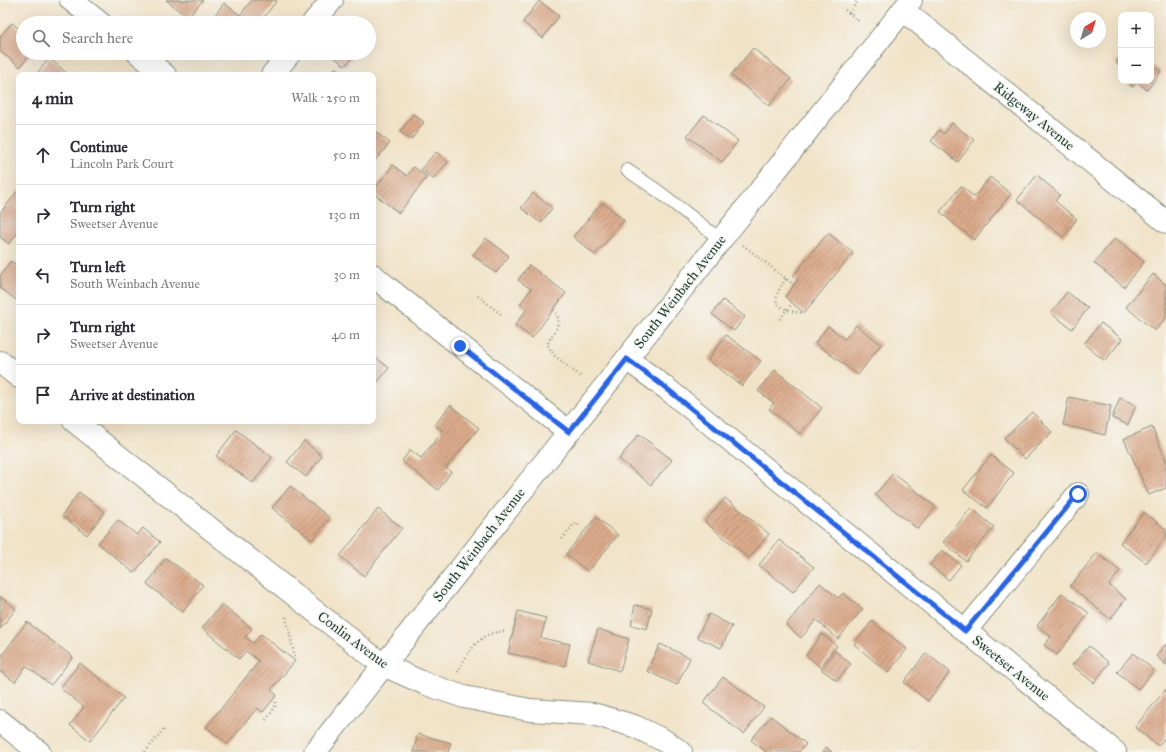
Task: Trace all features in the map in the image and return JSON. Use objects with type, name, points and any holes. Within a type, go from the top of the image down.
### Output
[{"type":"street","points":[[71,0],[91,16]]},
{"type":"street","points":[[319,16],[332,0]]},
{"type":"street","name":"Ridgeway Avenue","points":[[907,5],[1166,222]]},
{"type":"street","name":"South Weinbach Avenue","points":[[315,752],[907,5]]},
{"type":"street","points":[[147,60],[161,72]]},
{"type":"street","points":[[274,72],[284,60]]},
{"type":"street","points":[[376,278],[569,432]]},
{"type":"street","name":"Sweetser Avenue","points":[[627,359],[666,388],[1115,752]]},
{"type":"street","points":[[0,362],[16,375]]},
{"type":"street","name":"Conlin Avenue","points":[[78,424],[383,665],[426,684],[464,697],[530,710],[593,714],[627,724],[663,740],[681,752]]},
{"type":"street","points":[[965,631],[1078,494]]},
{"type":"street","points":[[0,721],[39,752]]},
{"type":"lane","points":[[626,170],[658,190],[721,240]]},
{"type":"path","points":[[849,13],[857,2]]},
{"type":"path","points":[[845,10],[860,22]]},
{"type":"path","points":[[743,245],[794,285]]},
{"type":"path","points":[[786,279],[776,294],[776,298],[780,305],[787,310],[802,313]]},
{"type":"path","points":[[478,296],[503,316]]},
{"type":"path","points":[[780,318],[792,303]]},
{"type":"path","points":[[553,310],[557,314],[559,322],[546,345],[555,356],[580,376]]},
{"type":"path","points":[[562,539],[574,524],[577,523],[582,527]]},
{"type":"path","points":[[286,617],[295,658]]},
{"type":"path","points":[[457,675],[465,657],[474,645],[487,636],[502,631],[506,632]]},
{"type":"path","points":[[266,720],[275,707],[276,701]]},
{"type":"path","points":[[145,752],[164,729]]},
{"type":"building","points":[[166,0],[203,0],[190,16],[186,16]]},
{"type":"building","points":[[252,0],[277,0],[265,16],[214,16],[224,3],[240,15]]},
{"type":"building","points":[[539,1],[559,16],[543,38],[523,22]]},
{"type":"building","points":[[12,23],[16,26],[16,60],[26,60],[20,67],[0,51],[0,37]]},
{"type":"building","points":[[753,48],[791,79],[769,106],[731,75]]},
{"type":"building","points":[[47,60],[51,60],[65,72],[38,72]]},
{"type":"building","points":[[338,60],[350,60],[345,66]]},
{"type":"building","points":[[1154,66],[1161,72],[1154,81]]},
{"type":"building","points":[[335,68],[340,72],[332,72]]},
{"type":"building","points":[[1140,84],[1152,84],[1147,90]]},
{"type":"building","points":[[413,114],[424,122],[411,140],[400,132]]},
{"type":"building","points":[[704,115],[738,141],[722,162],[687,136]]},
{"type":"building","points":[[952,123],[974,140],[958,162],[931,141],[939,130],[944,134]]},
{"type":"building","points":[[376,132],[390,143],[376,159]]},
{"type":"building","points":[[436,152],[448,162],[433,179],[421,169]]},
{"type":"building","points":[[393,165],[407,176],[414,167],[427,177],[399,213],[376,195],[376,187]]},
{"type":"building","points":[[1037,175],[1060,195],[1055,201],[1077,219],[1063,237],[1017,200]]},
{"type":"building","points":[[990,177],[1011,194],[974,240],[940,212],[961,186],[974,197]]},
{"type":"building","points":[[16,193],[16,235],[9,244],[0,237],[0,213]]},
{"type":"building","points":[[533,193],[552,208],[541,223],[521,208]]},
{"type":"building","points":[[602,202],[624,220],[595,255],[573,237]]},
{"type":"building","points":[[828,233],[853,253],[804,313],[785,297],[798,280],[793,276]]},
{"type":"building","points":[[486,238],[509,256],[496,273],[473,255]]},
{"type":"building","points":[[1115,238],[1144,262],[1124,287],[1094,263]]},
{"type":"building","points":[[11,261],[16,265],[16,300],[0,288],[0,276]]},
{"type":"building","points":[[529,265],[566,293],[532,338],[515,325],[527,309],[520,304],[531,289],[518,280]]},
{"type":"building","points":[[1153,274],[1166,285],[1166,317],[1155,331],[1126,307]]},
{"type":"building","points":[[1067,292],[1088,308],[1072,329],[1051,313]]},
{"type":"building","points":[[723,300],[745,317],[734,331],[712,314]]},
{"type":"building","points":[[1101,323],[1122,339],[1105,361],[1084,344]]},
{"type":"building","points":[[856,325],[881,344],[858,375],[815,343],[828,326],[845,339]]},
{"type":"building","points":[[726,335],[761,361],[742,386],[708,360]]},
{"type":"building","points":[[376,357],[389,368],[376,384]]},
{"type":"building","points":[[775,370],[822,408],[800,434],[769,409],[774,403],[758,391]]},
{"type":"building","points":[[1069,397],[1111,406],[1105,435],[1063,425]]},
{"type":"building","points":[[1120,398],[1136,405],[1128,425],[1112,418]]},
{"type":"building","points":[[450,405],[479,428],[446,468],[451,472],[438,490],[402,461],[410,450],[421,458],[443,431],[435,425]]},
{"type":"building","points":[[1032,412],[1052,432],[1025,459],[1004,438]]},
{"type":"building","points":[[1152,427],[1166,460],[1166,488],[1149,495],[1124,439]]},
{"type":"building","points":[[236,430],[272,457],[253,483],[216,456]]},
{"type":"building","points":[[639,434],[672,460],[651,485],[619,459]]},
{"type":"building","points":[[304,441],[322,456],[306,477],[287,462]]},
{"type":"building","points":[[991,455],[1014,473],[987,508],[963,490]]},
{"type":"building","points":[[893,473],[936,507],[918,529],[875,495]]},
{"type":"building","points":[[290,486],[330,518],[312,540],[272,508]]},
{"type":"building","points":[[79,492],[105,512],[87,535],[62,516]]},
{"type":"building","points":[[725,498],[769,534],[749,558],[705,522]]},
{"type":"building","points":[[971,508],[994,527],[966,561],[943,542]]},
{"type":"building","points":[[378,509],[402,528],[364,576],[340,556]]},
{"type":"building","points":[[1144,512],[1166,529],[1166,537],[1146,563],[1120,543]]},
{"type":"building","points":[[596,517],[618,535],[588,572],[566,554]]},
{"type":"building","points":[[118,520],[137,535],[143,528],[160,542],[134,573],[98,543]]},
{"type":"building","points":[[779,540],[814,567],[793,592],[759,565]]},
{"type":"building","points":[[942,550],[961,565],[949,580],[930,565]]},
{"type":"building","points":[[1097,553],[1120,571],[1109,585],[1126,599],[1110,619],[1070,586]]},
{"type":"building","points":[[166,558],[203,585],[183,612],[147,584]]},
{"type":"building","points":[[820,583],[838,598],[843,593],[863,609],[838,639],[816,620],[801,638],[786,625]]},
{"type":"building","points":[[1062,593],[1089,613],[1057,655],[1044,645],[1051,637],[1037,626]]},
{"type":"building","points":[[0,596],[16,609],[0,629]]},
{"type":"building","points":[[222,604],[252,629],[245,637],[253,643],[261,634],[295,661],[271,690],[277,695],[263,712],[257,708],[228,744],[206,727],[259,661],[246,651],[239,659],[202,628]]},
{"type":"building","points":[[635,605],[652,609],[647,629],[631,625]]},
{"type":"building","points":[[518,611],[546,618],[541,638],[570,644],[565,666],[508,653]]},
{"type":"building","points":[[709,614],[732,626],[721,648],[697,637]]},
{"type":"building","points":[[872,621],[907,649],[888,673],[854,644]]},
{"type":"building","points":[[27,622],[73,657],[51,685],[26,666],[15,682],[0,671],[0,658]]},
{"type":"building","points":[[598,629],[629,639],[620,671],[588,661]]},
{"type":"building","points":[[822,634],[837,646],[820,667],[806,655]]},
{"type":"building","points":[[660,644],[690,658],[677,685],[647,671]]},
{"type":"building","points":[[1166,644],[1166,665],[1156,656]]},
{"type":"building","points":[[1089,646],[1109,663],[1094,683],[1072,665]]},
{"type":"building","points":[[835,651],[851,664],[837,681],[821,669]]},
{"type":"building","points":[[926,653],[950,672],[928,701],[904,682]]},
{"type":"building","points":[[1133,653],[1154,670],[1138,689],[1117,672]]},
{"type":"building","points":[[80,663],[124,698],[90,741],[70,725],[84,707],[60,688]]},
{"type":"building","points":[[723,677],[764,707],[744,734],[703,703]]},
{"type":"building","points":[[1166,689],[1166,736],[1158,746],[1135,727]]},
{"type":"building","points":[[771,716],[806,744],[799,752],[766,752],[751,740]]},
{"type":"building","points":[[418,734],[451,743],[448,752],[413,752]]},
{"type":"building","points":[[826,747],[832,752],[822,752]]},
{"type":"route","points":[[460,346],[569,432],[627,359],[666,388],[965,631],[1078,494]]}]
